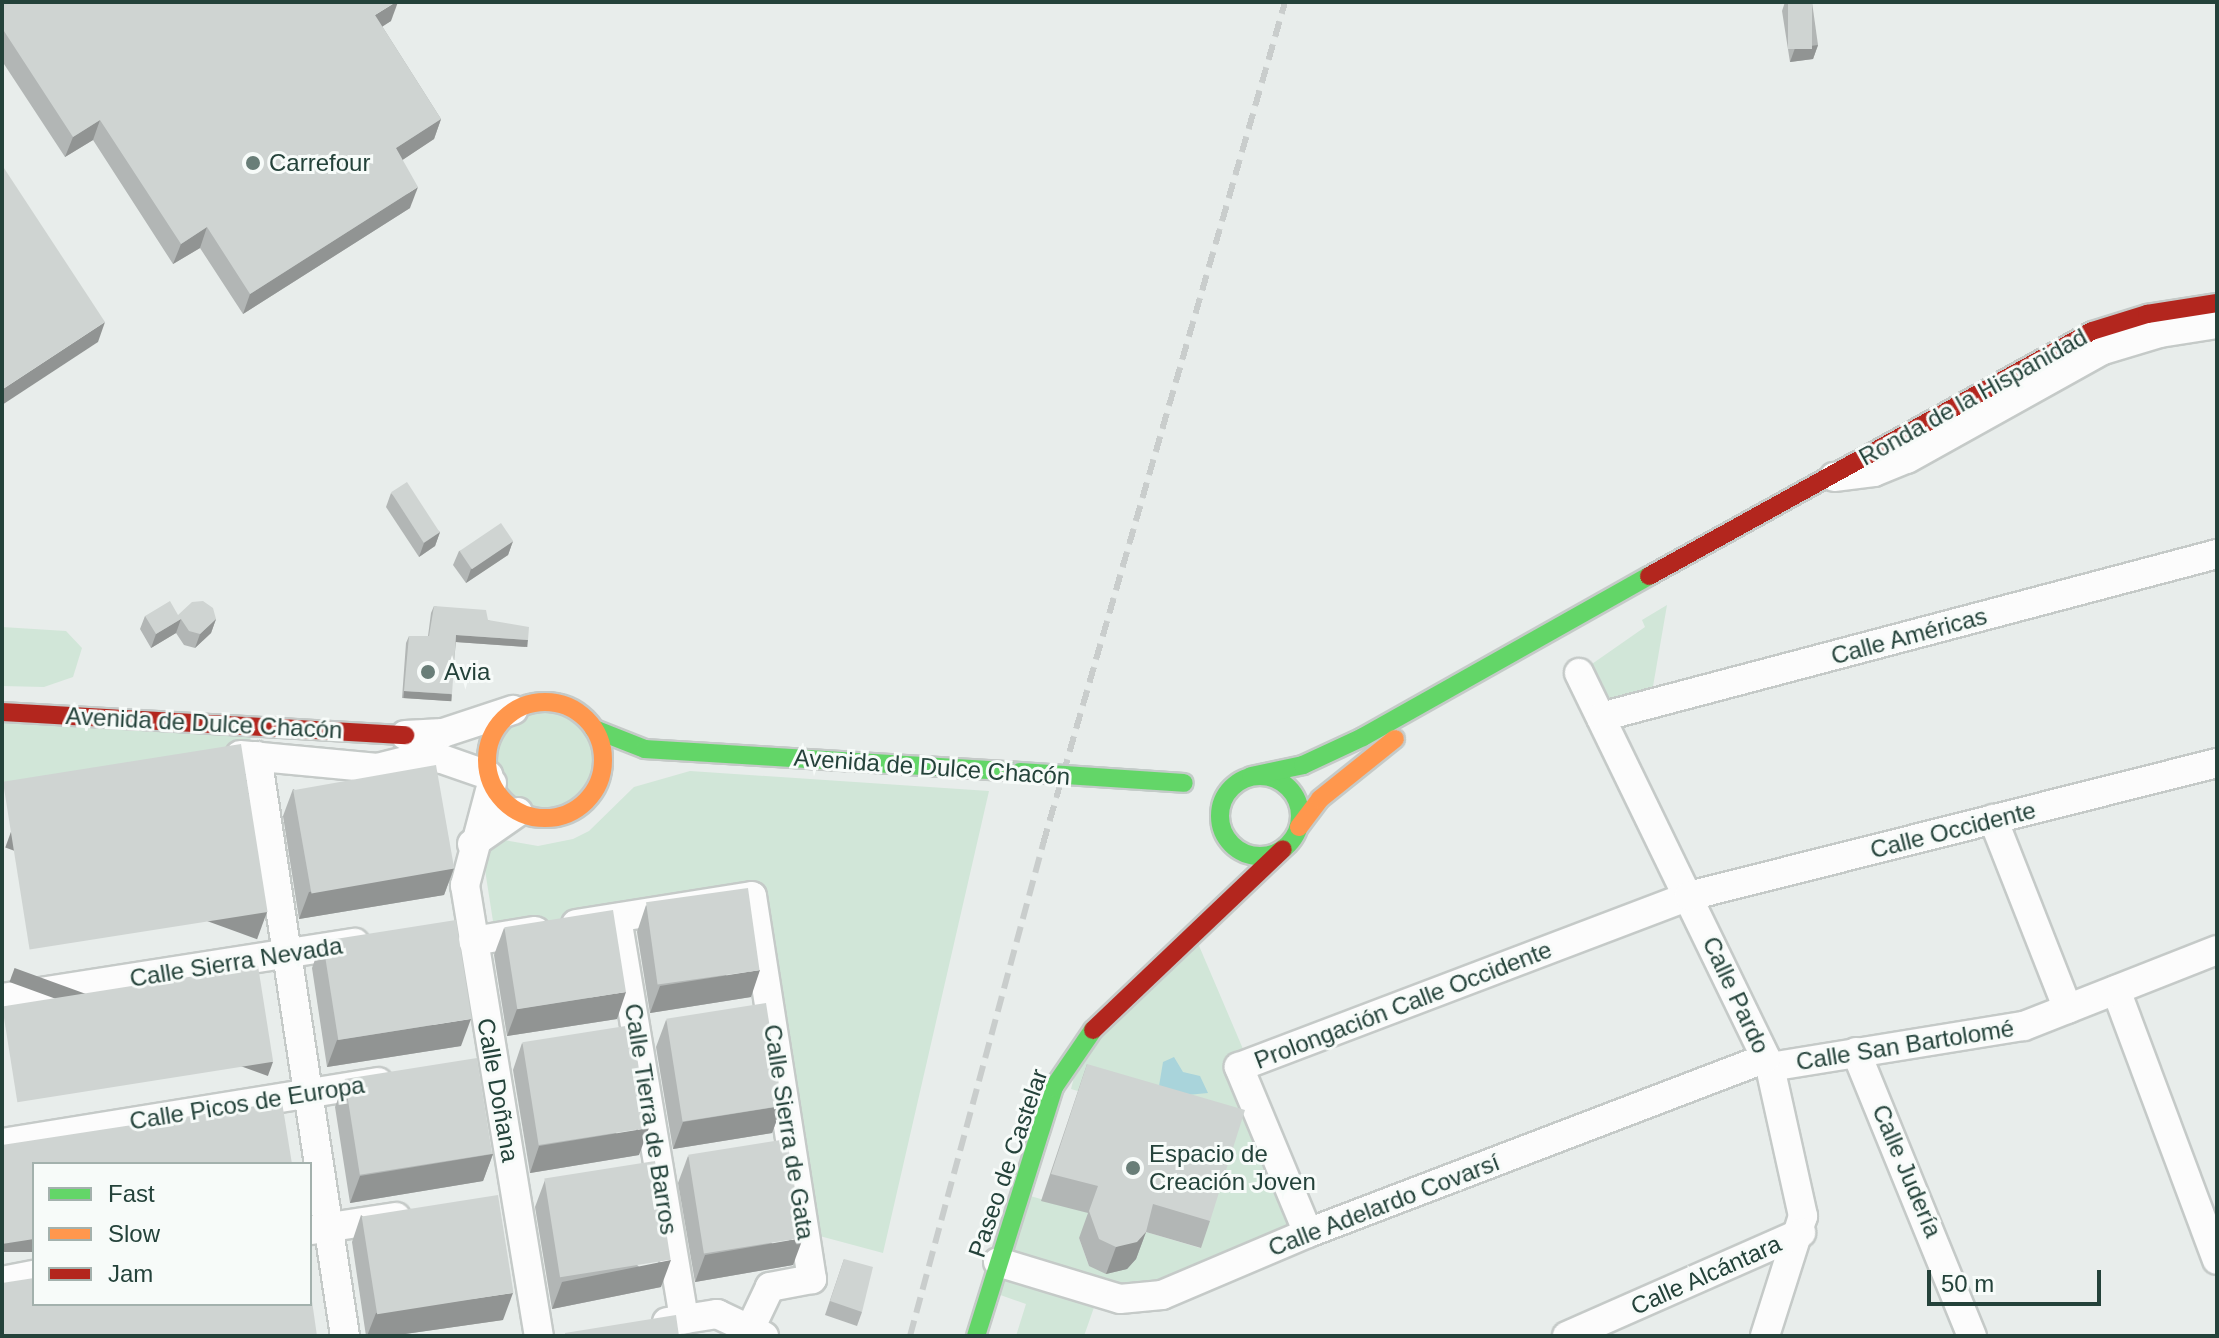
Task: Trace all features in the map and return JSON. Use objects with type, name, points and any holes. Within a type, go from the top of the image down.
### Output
[{"type":"street","name":"Ronda de la Hispanidad","points":[[1245,778],[1315,760],[2092,331],[2147,314],[2217,303]]},
{"type":"street","name":"Ronda de la Hispanidad","points":[[1825,478],[1874,472],[1907,459],[2103,350],[2160,333],[2217,324]]},
{"type":"street","name":"Calle Américas","points":[[1601,717],[2217,554]]},
{"type":"street","name":"Ronda de la Hispanidad","points":[[1299,827],[1320,799],[1482,670]]},
{"type":"street","name":"Calle Pardo","points":[[1579,673],[1768,1063],[1802,1200],[1801,1233],[1765,1336]]},
{"type":"street","points":[[207,756],[253,756],[377,768],[421,757],[442,759],[489,775],[518,812],[542,819],[560,817],[577,810],[599,782],[603,764],[594,729],[566,705],[530,703],[513,710],[490,739],[489,775]]},
{"type":"street","name":"Avenida de Dulce Chacón","points":[[405,735],[443,733],[513,710]]},
{"type":"street","name":"Avenida de Dulce Chacón","points":[[2,712],[405,735],[441,741],[489,775]]},
{"type":"street","points":[[252,724],[253,756],[307,1092],[319,1229],[345,1336]]},
{"type":"street","name":"Avenida de Dulce Chacón","points":[[594,729],[645,749],[1184,783],[1245,778]]},
{"type":"street","name":"Avenida de Dulce Chacón","points":[[599,782],[627,766],[680,751]]},
{"type":"street","name":"Calle Occidente","points":[[1689,896],[2217,763]]},
{"type":"street","name":"Calle Doñana","points":[[489,775],[465,885],[539,1336]]},
{"type":"street","points":[[1184,783],[1222,828],[1244,853],[1271,856],[1283,849],[1299,827],[1301,813],[1289,788],[1265,775],[1245,778],[1224,798],[1222,828]]},
{"type":"street","points":[[472,844],[518,812]]},
{"type":"street","points":[[1993,819],[2068,1009]]},
{"type":"street","name":"Paseo de Castelar","points":[[1175,949],[1209,906],[1223,871],[1222,828]]},
{"type":"street","name":"Paseo de Castelar","points":[[976,1336],[1054,1087],[1084,1038],[1283,849]]},
{"type":"street","name":"Calle Sierra de Gata","points":[[617,918],[752,896],[812,1279],[770,1287],[758,1333]]},
{"type":"street","name":"Prolongación Calle Occidente","points":[[1308,1233],[1239,1067],[1689,896]]},
{"type":"street","points":[[440,930],[472,933],[617,918]]},
{"type":"street","name":"Calle Tierra de Barros","points":[[617,918],[659,1169],[679,1325]]},
{"type":"street","name":"Calle Sierra Nevada","points":[[2,998],[378,939]]},
{"type":"street","name":"Calle San Bartolomé","points":[[1768,1063],[1982,1036],[2068,1009],[2217,950]]},
{"type":"street","points":[[2116,990],[2217,1260]]},
{"type":"street","points":[[741,1016],[770,1011]]},
{"type":"street","points":[[608,1037],[666,1028]]},
{"type":"street","points":[[462,1069],[521,1052]]},
{"type":"street","name":"Calle Judería","points":[[1856,1052],[1972,1336]]},
{"type":"street","name":"Calle Adelardo Covarsí","points":[[998,1262],[1120,1299],[1140,1300],[1308,1233],[1768,1063]]},
{"type":"street","name":"Calle Picos de Europa","points":[[2,1143],[400,1078]]},
{"type":"street","points":[[762,1152],[791,1147]]},
{"type":"street","points":[[631,1174],[689,1164]]},
{"type":"street","points":[[485,1203],[544,1188]]},
{"type":"street","points":[[319,1229],[422,1213]]},
{"type":"street","name":"Calle Alcántara","points":[[1567,1336],[1801,1233]]},
{"type":"street","points":[[2,1281],[32,1275]]},
{"type":"street","points":[[635,1327],[679,1325],[717,1314],[758,1333]]},
{"type":"green space","points":[[1667,605],[1650,704],[1601,717],[1579,673],[1645,627],[1642,620]]},
{"type":"green space","points":[[2,627],[66,631],[82,648],[73,677],[44,687],[2,686]]},
{"type":"green space","points":[[545,708],[565,712],[582,723],[593,740],[597,760],[593,780],[582,797],[565,808],[545,812],[525,808],[508,797],[497,780],[493,760],[497,740],[508,723],[525,712]]},
{"type":"green space","points":[[2,712],[252,724],[249,755],[2,789]]},
{"type":"green space","points":[[690,771],[989,791],[883,1253],[816,1235],[752,897],[495,934],[485,870],[489,848],[504,840],[538,846],[573,839],[589,831],[634,787]]},
{"type":"green space","points":[[1194,934],[1249,1063],[1308,1233],[1162,1295],[1099,1293],[1084,1336],[1016,1336],[1026,1304],[989,1291],[1020,1193],[1096,1215],[1079,1238],[1089,1266],[1136,1229],[1200,1248],[1234,1137],[1071,1089],[1084,1038]]},
{"type":"water","points":[[1174,1057],[1183,1072],[1200,1076],[1208,1093],[1187,1095],[1159,1086],[1163,1062]]},
{"type":"building","name":"Carrefour","points":[[2,2],[396,2],[375,15],[441,119],[396,148],[418,187],[250,294],[207,227],[181,244],[100,120],[73,137],[2,28]]},
{"type":"building","points":[[1788,2],[1812,2],[1812,49],[1788,49]]},
{"type":"building","points":[[2,165],[105,322],[3,389],[2,387]]},
{"type":"building","points":[[407,482],[440,532],[424,543],[391,492]]},
{"type":"building","points":[[501,523],[513,541],[472,569],[460,551]]},
{"type":"building","points":[[170,601],[178,615],[192,602],[203,601],[213,608],[216,619],[200,634],[189,631],[181,619],[156,634],[145,616]]},
{"type":"building","name":"Avia","points":[[434,606],[486,610],[488,620],[529,627],[528,640],[456,635],[452,694],[404,691],[409,636],[429,636]]},
{"type":"building","points":[[241,744],[268,912],[30,950],[3,782]]},
{"type":"building","points":[[436,765],[454,868],[311,894],[293,790]]},
{"type":"building","points":[[748,888],[760,970],[658,985],[646,902]]},
{"type":"building","points":[[613,910],[626,992],[517,1009],[504,927]]},
{"type":"building","points":[[456,920],[472,1019],[338,1040],[323,941]]},
{"type":"building","points":[[258,966],[273,1062],[17,1102],[2,1007]]},
{"type":"building","points":[[766,1003],[782,1106],[683,1122],[666,1019]]},
{"type":"building","points":[[632,1025],[648,1128],[539,1145],[522,1042]]},
{"type":"building","points":[[477,1058],[492,1154],[360,1175],[345,1079]]},
{"type":"building","name":"Espacio de Creación Joven","points":[[1087,1064],[1245,1110],[1210,1221],[1153,1204],[1146,1232],[1137,1242],[1116,1247],[1099,1239],[1089,1211],[1098,1186],[1051,1174]]},
{"type":"building","points":[[282,1102],[292,1162],[32,1162],[32,1239],[2,1244],[2,1145]]},
{"type":"building","points":[[787,1139],[803,1238],[704,1253],[688,1155]]},
{"type":"building","points":[[655,1161],[671,1260],[560,1277],[544,1179]]},
{"type":"building","points":[[498,1195],[513,1293],[377,1314],[362,1217]]},
{"type":"building","points":[[844,1259],[873,1267],[862,1312],[830,1301]]},
{"type":"building","points":[[32,1278],[32,1306],[312,1306],[312,1301],[317,1336],[2,1336],[2,1283]]},
{"type":"building","points":[[676,1315],[679,1336],[565,1336],[565,1333]]},
{"type":"railway","points":[[910,1336],[1043,844],[1285,2]]},
{"type":"traffic: fast","points":[[1251,776],[1303,765],[1363,737],[1649,576]]},
{"type":"traffic: fast","points":[[594,729],[645,749],[1020,772]]},
{"type":"traffic: fast","points":[[1020,772],[1184,783]]},
{"type":"traffic: fast","points":[[1252,776],[1268,776],[1289,787],[1300,808],[1300,816],[1300,824],[1289,845],[1268,856],[1252,856],[1238,850],[1226,838],[1220,824],[1220,808],[1226,794],[1238,782],[1252,776]]},
{"type":"traffic: fast","points":[[976,1336],[1054,1087],[1093,1030]]},
{"type":"traffic: slow","points":[[545,702],[567,706],[586,719],[599,738],[603,760],[599,782],[586,801],[567,814],[545,818],[523,814],[504,801],[491,782],[487,760],[491,738],[504,719],[523,706],[545,702]]},
{"type":"traffic: slow","points":[[1299,827],[1320,799],[1395,739]]},
{"type":"traffic: jam","points":[[1649,576],[2092,331],[2147,314],[2217,303]]},
{"type":"traffic: jam","points":[[2,712],[405,735]]},
{"type":"traffic: jam","points":[[1093,1030],[1283,849]]},
{"type":"place","name":"Carrefour","points":[[253,163]]},
{"type":"place","name":"Avia","points":[[428,672]]},
{"type":"place","name":"Espacio de Creación Joven","points":[[1133,1168]]}]
